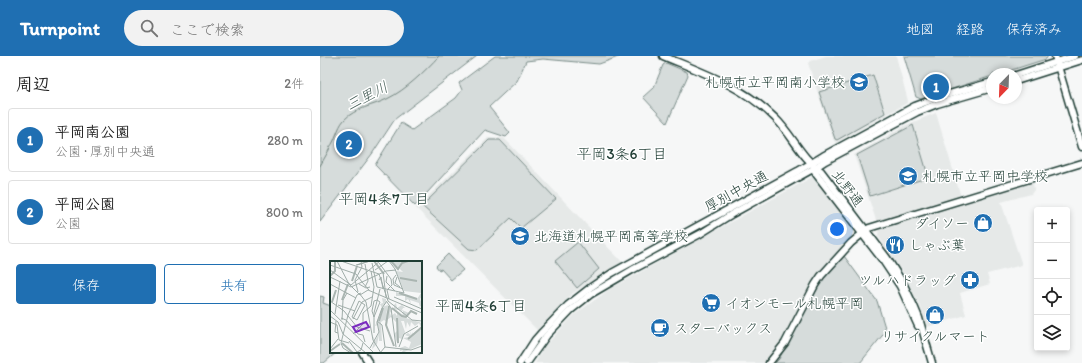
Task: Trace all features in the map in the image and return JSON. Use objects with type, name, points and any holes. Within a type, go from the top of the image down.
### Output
[{"type":"main road","name":"北野通","points":[[663,56],[730,85],[751,98],[776,119],[813,166],[820,171],[864,232],[887,258],[903,284],[919,318],[932,363]]},
{"type":"main road","points":[[1022,73],[1075,56]]},
{"type":"main road","points":[[1022,78],[1057,62],[1082,60]]},
{"type":"main road","points":[[1057,62],[1082,147]]},
{"type":"main road","name":"厚別中央通","points":[[527,363],[549,333],[571,310],[591,294],[632,270],[700,234],[915,106],[939,97],[986,84]]},
{"type":"main road","name":"厚別中央通","points":[[520,363],[542,332],[568,305],[612,273],[917,112],[937,104],[986,90]]},
{"type":"main road","points":[[769,363],[785,343],[821,276],[851,243],[869,228],[1082,163]]},
{"type":"main road","points":[[363,353],[370,363]]},
{"type":"shaded area","points":[[320,56],[477,56],[395,119],[372,154],[320,222]]},
{"type":"shaded area","points":[[495,56],[621,56],[599,64],[543,59],[526,61],[517,81],[489,107],[510,133],[506,137],[485,130],[415,206],[375,165],[401,123],[412,130],[456,98],[462,90],[459,83]]},
{"type":"shaded area","name":"札幌市立平岡南小学校","points":[[826,56],[896,56],[908,101],[907,103],[836,143],[834,141],[808,63]]},
{"type":"shaded area","points":[[904,56],[1048,56],[1046,59],[1018,68],[986,68],[986,78],[921,99],[916,97]]},
{"type":"shaded area","points":[[666,63],[687,72],[688,75],[667,123],[643,97],[654,87],[663,65]]},
{"type":"shaded area","points":[[873,75],[885,113],[837,140],[835,139],[819,92]]},
{"type":"shaded area","name":"札幌市立平岡中学校","points":[[936,113],[961,197],[877,223],[854,155],[906,125]]},
{"type":"shaded area","points":[[913,125],[927,172],[923,179],[870,196],[857,155]]},
{"type":"shaded area","name":"北海道札幌平岡高等学校","points":[[489,137],[504,138],[623,263],[604,273],[573,293],[537,330],[416,208]]},
{"type":"shaded area","points":[[489,140],[500,140],[556,199],[521,228],[511,218],[477,250],[469,249],[422,206]]},
{"type":"shaded area","points":[[812,177],[862,239],[824,277],[779,359],[774,363],[535,363],[544,347],[574,315],[610,289]]},
{"type":"shaded area","points":[[1033,182],[1034,190],[1031,194],[1001,202],[1022,265],[987,274],[990,284],[960,293],[966,315],[927,327],[921,308],[905,276],[878,235],[879,230],[882,227]]},
{"type":"shaded area","points":[[578,242],[599,269],[577,288],[555,261]]},
{"type":"shaded area","points":[[448,254],[463,270],[451,280],[441,269],[439,270],[436,266]]},
{"type":"shaded area","points":[[844,256],[877,301],[886,331],[860,363],[775,363],[779,359],[824,277]]},
{"type":"shaded area","points":[[320,296],[324,297],[323,303],[330,306],[330,353],[336,353],[324,363],[320,363]]},
{"type":"waterway","name":"三里川","points":[[320,166],[340,127],[348,116],[387,99],[401,91],[439,56]]},
{"type":"place","name":"札幌市立平岡南小学校","points":[[859,82]]},
{"type":"place","name":"平岡南公園","points":[[936,87]]},
{"type":"place","name":"平岡公園","points":[[349,144]]},
{"type":"place","name":"札幌市立平岡中学校","points":[[908,176]]},
{"type":"place","name":"ダイソー","points":[[983,223]]},
{"type":"place","name":"北海道札幌平岡高等学校","points":[[520,236]]},
{"type":"place","name":"しゃぶ葉","points":[[895,245]]},
{"type":"place","name":"ツルハドラッグ","points":[[970,280]]},
{"type":"place","name":"イオンモール札幌平岡","points":[[711,303]]},
{"type":"place","name":"リサイクルマート","points":[[935,315]]},
{"type":"place","name":"スターバックス","points":[[660,328]]},
{"type":"district","name":"平岡3条6丁目","points":[[622,154]]},
{"type":"district","name":"平岡4条7丁目","points":[[384,199]]},
{"type":"district","name":"平岡4条6丁目","points":[[481,306]]}]
